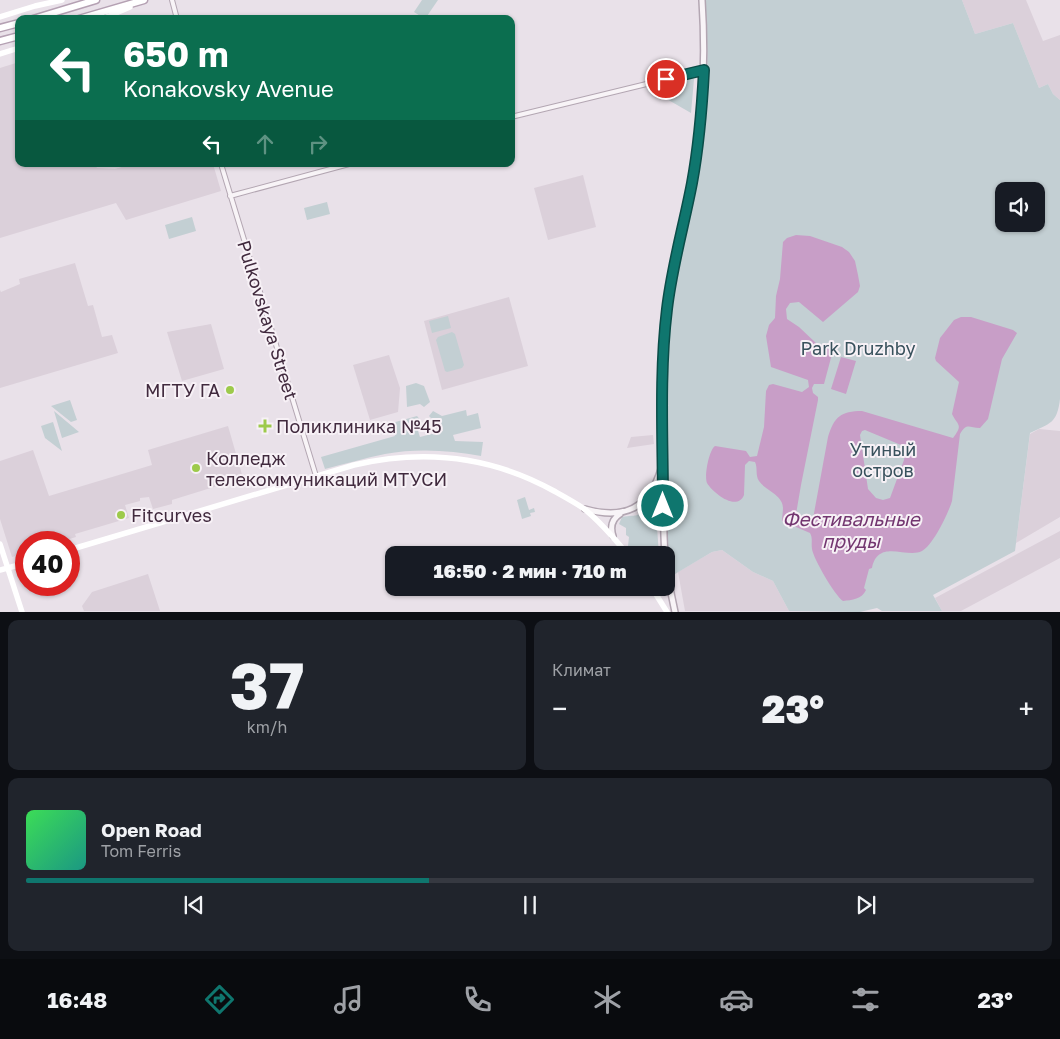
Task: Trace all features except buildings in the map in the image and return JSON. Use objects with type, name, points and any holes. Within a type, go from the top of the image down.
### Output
[{"type":"main road","points":[[0,17],[62,0]]},
{"type":"main road","points":[[46,15],[96,0]]},
{"type":"main road","points":[[93,15],[145,0]]},
{"type":"main road","points":[[111,15],[145,0]]},
{"type":"main road","points":[[0,28],[15,24]]},
{"type":"main road","points":[[0,41],[15,37]]},
{"type":"main road","points":[[0,54],[15,49]]},
{"type":"main road","points":[[80,547],[354,465],[389,458],[425,456],[485,463],[528,478],[583,508],[621,546]]},
{"type":"main road","points":[[0,544],[22,612]]},
{"type":"main road","points":[[0,570],[15,566]]},
{"type":"main road","points":[[657,596],[667,612]]},
{"type":"street","points":[[172,0],[176,15]]},
{"type":"street","points":[[664,546],[662,395],[667,310],[700,134],[704,70],[702,0]]},
{"type":"street","points":[[515,116],[704,70]]},
{"type":"street","name":"Pulkovskaya Street","points":[[222,167],[316,476]]},
{"type":"street","points":[[230,196],[338,167]]},
{"type":"street","points":[[638,506],[653,491],[662,466]]},
{"type":"street","points":[[613,536],[612,522],[618,515],[638,506],[649,504],[657,508],[663,527]]},
{"type":"street","points":[[583,508],[606,514],[625,511]]},
{"type":"street","points":[[671,596],[674,612]]},
{"type":"shaded area","points":[[962,0],[1026,0],[1043,41],[1060,35],[1060,100],[1053,94],[1048,84],[1039,88],[1013,23],[975,34]]},
{"type":"shaded area","points":[[15,63],[15,167],[96,167],[115,169],[122,167],[214,167],[221,191],[126,220],[116,203],[0,238],[0,68]]},
{"type":"shaded area","points":[[583,175],[596,227],[548,240],[534,188]]},
{"type":"shaded area","points":[[75,263],[88,306],[93,305],[102,337],[112,335],[118,353],[0,388],[0,290],[1,292],[20,284],[19,279]]},
{"type":"shaded area","points":[[509,297],[528,366],[442,390],[424,321]]},
{"type":"shaded area","points":[[211,324],[224,369],[182,381],[167,332]]},
{"type":"shaded area","points":[[389,355],[400,388],[398,412],[370,420],[353,365]]},
{"type":"shaded area","points":[[228,426],[243,478],[172,500],[172,504],[153,509],[149,497],[140,498],[140,501],[125,505],[129,518],[80,533],[80,531],[15,531],[15,556],[12,557],[0,519],[0,461],[33,450],[49,496],[152,465],[148,450]]},
{"type":"shaded area","points":[[1039,429],[1060,431],[1060,517],[1016,543],[1030,434]]},
{"type":"shaded area","points":[[653,435],[654,444],[627,448],[631,437]]},
{"type":"shaded area","points":[[1060,531],[1060,558],[961,611],[942,611],[935,598]]},
{"type":"shaded area","points":[[722,550],[753,572],[773,581],[789,611],[685,611],[678,572],[712,552]]},
{"type":"shaded area","points":[[148,574],[160,611],[84,611],[82,606],[92,592]]},
{"type":"green space","points":[[422,0],[438,0],[428,15],[419,15],[414,12]]},
{"type":"green space","name":"Park Druzhby","points":[[705,0],[962,0],[975,34],[1013,23],[1039,88],[1048,84],[1053,94],[1060,100],[1059,407],[1051,422],[1030,433],[1015,551],[933,595],[942,611],[882,611],[877,608],[860,612],[789,611],[773,581],[753,572],[722,550],[712,552],[675,574],[675,546],[667,546],[666,531],[664,383],[666,347],[672,293],[696,184],[702,146],[707,62]]},
{"type":"green space","points":[[689,76],[694,79],[691,113],[665,98],[661,84]]},
{"type":"green space","points":[[327,202],[330,214],[307,220],[304,208]]},
{"type":"green space","points":[[192,217],[196,231],[169,239],[165,225]]},
{"type":"green space","points":[[448,316],[451,328],[432,333],[429,321]]},
{"type":"green space","points":[[452,332],[455,334],[464,365],[462,368],[447,372],[445,371],[436,340],[438,337]]},
{"type":"green space","points":[[416,383],[424,386],[430,402],[424,407],[420,404],[407,407],[406,386]]},
{"type":"green space","points":[[70,400],[77,420],[71,422],[51,406]]},
{"type":"green space","points":[[466,410],[467,416],[478,413],[481,428],[453,435],[455,441],[483,442],[481,456],[445,451],[397,452],[325,469],[321,457],[395,436],[392,423],[417,416],[422,422],[416,425],[420,437],[443,431],[440,418],[432,419],[429,416],[433,411],[442,416]]},
{"type":"green space","points":[[54,411],[79,432],[62,438]]},
{"type":"green space","points":[[53,422],[62,451],[45,438],[41,426]]},
{"type":"green space","points":[[525,497],[529,510],[534,508],[535,512],[530,513],[531,516],[522,519],[517,500]]},
{"type":"green space","points":[[648,507],[655,510],[658,546],[628,546],[629,537],[626,535],[626,528],[619,524],[622,517],[638,515]]},
{"type":"water","name":"Фестивальные пруды","points":[[796,235],[810,236],[842,247],[849,252],[855,261],[860,286],[858,292],[823,322],[799,302],[790,303],[786,309],[787,319],[799,327],[817,344],[831,350],[832,354],[824,384],[814,384],[812,388],[818,400],[795,520],[801,525],[812,524],[828,437],[833,424],[839,417],[849,412],[862,411],[953,438],[959,427],[952,414],[959,382],[936,361],[940,338],[954,320],[961,317],[971,317],[1013,330],[1017,333],[1002,359],[988,419],[980,428],[969,426],[962,430],[960,434],[952,501],[944,521],[935,536],[926,548],[916,553],[894,551],[880,554],[875,559],[872,568],[869,569],[864,588],[866,590],[859,597],[850,600],[843,601],[839,598],[825,576],[813,554],[810,533],[782,521],[782,504],[777,496],[759,481],[755,462],[749,461],[745,465],[744,495],[741,500],[736,502],[719,496],[706,480],[709,458],[715,446],[746,451],[750,457],[757,456],[764,427],[766,391],[769,385],[773,384],[802,392],[809,387],[808,380],[771,367],[766,336],[769,325],[775,318],[783,242],[787,238]],"holes":[[[865,430],[901,445],[905,450],[904,460],[890,498],[883,500],[876,498],[868,489],[860,435]]]},
{"type":"water","points":[[841,357],[856,361],[846,394],[831,389]]},
{"type":"place","name":"МГТУ ГА","points":[[230,390]]},
{"type":"place","name":"Поликлиника №45","points":[[265,426]]},
{"type":"place","name":"Колледж телекоммуникаций МТУСИ","points":[[196,468]]},
{"type":"place","name":"Fitcurves","points":[[121,515]]},
{"type":"route","points":[[663,506],[662,402],[664,333],[674,268],[700,134],[704,70],[666,79]]},
{"type":"park label","name":"Утиный остров","points":[[883,459]]}]
